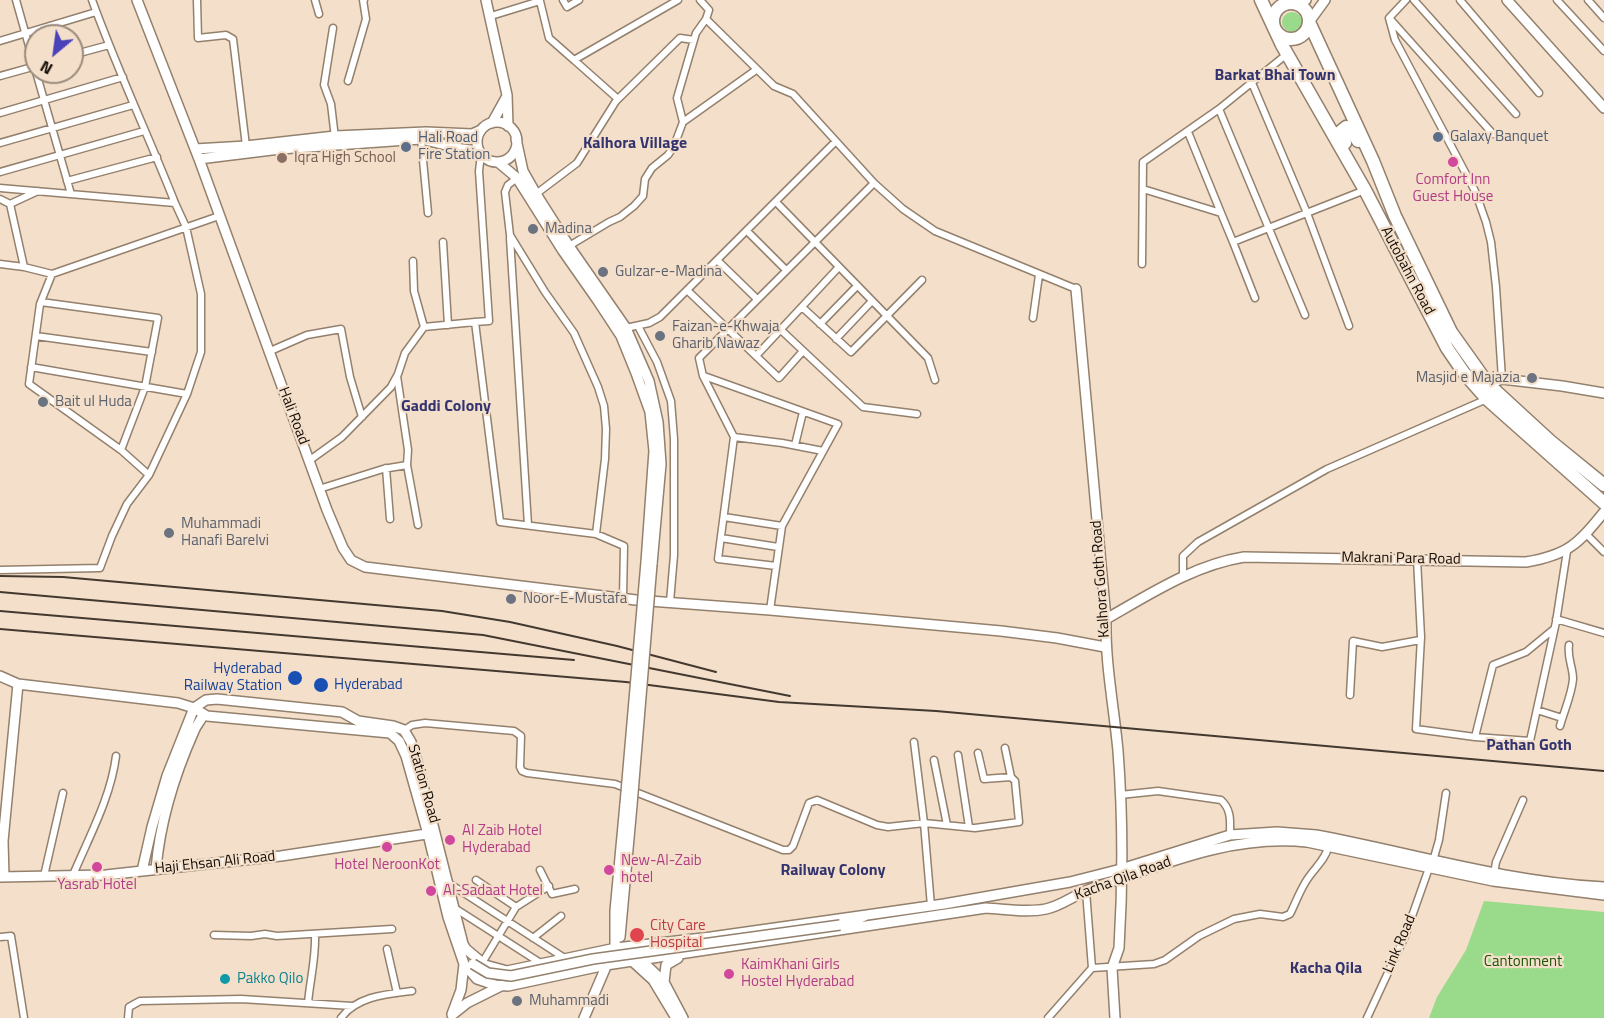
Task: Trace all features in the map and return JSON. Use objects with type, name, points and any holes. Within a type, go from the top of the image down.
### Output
[{"type":"highway","name":"Autobahn Road","points":[[1261,0],[1287,53],[1365,190],[1447,348],[1464,373],[1487,399],[1604,503]]},
{"type":"highway","points":[[1300,1],[1309,22],[1304,33],[1294,38],[1283,37],[1275,28],[1273,17],[1279,7],[1300,1]]},
{"type":"highway","name":"Autobahn Road","points":[[1309,22],[1373,161],[1395,216],[1450,332],[1488,384],[1550,441],[1604,485]]},
{"type":"highway","points":[[1354,172],[1352,155],[1340,134],[1341,129],[1346,127],[1351,130],[1373,161]]},
{"type":"street","points":[[16,0],[24,27]]},
{"type":"street","points":[[0,570],[100,568],[127,504],[149,475],[187,393],[201,352],[201,294],[186,226],[133,105],[92,0]]},
{"type":"street","name":"Hali Road","points":[[137,0],[200,159],[319,489],[343,548],[351,560],[365,567],[636,600],[1001,631],[1105,647]]},
{"type":"street","points":[[197,0],[198,38],[226,35],[233,39],[246,146]]},
{"type":"street","points":[[315,0],[319,14]]},
{"type":"street","points":[[348,81],[366,19],[364,0]]},
{"type":"street","points":[[486,0],[507,95],[508,126],[516,139],[523,171],[568,246],[626,328],[649,381],[658,422],[661,464],[649,563],[629,804],[621,944],[606,965],[584,1018]]},
{"type":"street","points":[[563,0],[567,7],[579,0]]},
{"type":"street","points":[[574,60],[678,0]]},
{"type":"street","points":[[683,122],[676,98],[696,33],[706,19],[709,10],[700,0]]},
{"type":"street","points":[[1309,22],[1325,0]]},
{"type":"street","points":[[1389,18],[1406,0]]},
{"type":"street","points":[[1414,0],[1516,114]]},
{"type":"street","points":[[1460,0],[1539,93]]},
{"type":"street","points":[[1507,0],[1604,108]]},
{"type":"street","points":[[1557,0],[1604,51]]},
{"type":"street","points":[[1588,0],[1604,18]]},
{"type":"street","points":[[490,16],[543,1],[549,38],[618,99]]},
{"type":"street","points":[[58,24],[96,12]]},
{"type":"street","points":[[1389,18],[1493,134]]},
{"type":"street","points":[[1389,18],[1395,40],[1475,191],[1486,222],[1491,242],[1496,286],[1502,379]]},
{"type":"street","points":[[706,19],[774,86],[793,94],[874,183],[903,209],[935,231],[1076,289]]},
{"type":"street","points":[[333,28],[324,85],[332,104],[335,140]]},
{"type":"street","points":[[0,41],[24,35]]},
{"type":"street","points":[[536,194],[577,163],[618,99],[681,38],[694,40]]},
{"type":"street","points":[[84,52],[110,45]]},
{"type":"street","points":[[1142,264],[1143,162],[1219,109],[1287,53]]},
{"type":"street","points":[[568,246],[620,217],[643,196],[645,179],[652,168],[668,156],[683,122],[756,70]]},
{"type":"street","points":[[0,75],[24,71]]},
{"type":"street","points":[[0,113],[123,77]]},
{"type":"street","points":[[1252,83],[1307,213],[1349,326]]},
{"type":"street","points":[[40,84],[71,194]]},
{"type":"street","points":[[492,123],[507,95]]},
{"type":"street","points":[[0,143],[133,105]]},
{"type":"street","points":[[1219,109],[1305,315]]},
{"type":"street","points":[[195,148],[426,132],[472,134],[492,123],[498,122],[508,126]]},
{"type":"street","points":[[310,460],[342,437],[391,387],[405,353],[424,327],[489,321],[479,171],[480,152],[477,142],[481,130]]},
{"type":"street","points":[[0,172],[144,131]]},
{"type":"street","points":[[1188,132],[1254,298]]},
{"type":"street","points":[[200,159],[335,140],[422,140],[480,152],[491,161],[498,162],[510,157],[514,152],[516,139]]},
{"type":"street","points":[[422,140],[428,213]]},
{"type":"street","points":[[626,328],[660,317],[835,142]]},
{"type":"street","points":[[67,181],[157,157]]},
{"type":"street","points":[[498,162],[517,178],[562,251],[621,336],[636,373],[650,412],[654,450],[649,563]]},
{"type":"street","points":[[517,178],[508,185],[505,192],[514,279],[528,525]]},
{"type":"street","points":[[776,566],[718,559],[734,437],[703,376],[699,358],[874,183]]},
{"type":"street","points":[[0,188],[175,203]]},
{"type":"street","points":[[1143,189],[1221,213]]},
{"type":"street","points":[[1233,242],[1365,190]]},
{"type":"street","points":[[10,204],[39,191]]},
{"type":"street","points":[[0,199],[10,204]]},
{"type":"street","points":[[776,202],[928,358],[935,380]]},
{"type":"street","points":[[10,204],[24,267]]},
{"type":"street","points":[[0,264],[52,274],[219,216]]},
{"type":"street","points":[[747,231],[786,270]]},
{"type":"street","points":[[510,235],[545,292],[574,333],[604,406],[606,429],[596,534]]},
{"type":"street","points":[[443,242],[448,325]]},
{"type":"street","points":[[413,261],[414,291],[424,327]]},
{"type":"street","points":[[718,261],[757,300]]},
{"type":"street","points":[[756,356],[838,268]]},
{"type":"street","points":[[52,274],[41,302],[29,384],[121,450],[149,475]]},
{"type":"street","points":[[1034,318],[1039,275]]},
{"type":"street","points":[[802,307],[851,352],[922,280]]},
{"type":"street","points":[[820,324],[856,286]]},
{"type":"street","name":"Kalhora Goth Road","points":[[1076,289],[1106,619],[1105,647],[1110,673],[1122,814],[1119,948],[1112,968],[1115,1018]]},
{"type":"street","points":[[688,291],[779,378],[803,351]]},
{"type":"street","points":[[41,302],[158,318],[146,387],[121,450]]},
{"type":"street","points":[[836,339],[872,302]]},
{"type":"street","points":[[475,322],[500,522],[596,534],[624,546],[623,598]]},
{"type":"street","points":[[638,326],[657,362],[671,401],[674,450],[674,555],[670,602]]},
{"type":"street","points":[[268,352],[307,335],[341,329],[350,377],[362,417]]},
{"type":"street","points":[[781,330],[863,407],[917,414]]},
{"type":"street","points":[[36,336],[152,352]]},
{"type":"street","points":[[31,368],[187,393]]},
{"type":"street","points":[[397,376],[408,450],[407,465],[418,525]]},
{"type":"street","points":[[703,376],[838,424],[782,526],[770,610]]},
{"type":"street","points":[[1488,384],[1502,379],[1604,393]]},
{"type":"street","points":[[1183,577],[1183,556],[1198,542],[1327,469],[1487,399]]},
{"type":"street","points":[[795,445],[803,412]]},
{"type":"street","points":[[734,437],[795,445],[823,452]]},
{"type":"street","points":[[319,489],[386,468],[407,465]]},
{"type":"street","points":[[386,468],[390,519]]},
{"type":"street","name":"Makrani Para Road","points":[[1106,619],[1205,567],[1244,557],[1526,562],[1545,559],[1567,551],[1586,534],[1604,512]]},
{"type":"street","points":[[724,517],[782,526]]},
{"type":"street","points":[[1586,534],[1604,552]]},
{"type":"street","points":[[721,538],[778,547]]},
{"type":"street","points":[[1417,559],[1420,640],[1416,729],[1530,741],[1556,619],[1567,551]]},
{"type":"street","points":[[1556,619],[1604,633]]},
{"type":"street","points":[[1475,737],[1493,665],[1526,652],[1554,629]]},
{"type":"street","points":[[1350,695],[1353,641],[1383,647],[1420,640]]},
{"type":"street","points":[[1560,726],[1573,676],[1568,659],[1569,645]]},
{"type":"street","name":"Station Road","points":[[0,676],[18,684],[178,703],[194,708],[206,700],[217,699],[342,712],[358,721],[405,730],[411,742],[432,833],[448,917],[471,962],[472,975],[477,979],[501,986]]},
{"type":"street","points":[[2,877],[4,781],[18,684]]},
{"type":"street","points":[[142,871],[166,776],[194,708],[203,715],[194,731],[168,799],[160,831],[156,870]]},
{"type":"street","points":[[1537,710],[1562,718]]},
{"type":"street","name":"Station Road","points":[[203,715],[390,733],[395,736],[406,756],[432,833],[447,882],[460,944]]},
{"type":"street","points":[[395,736],[412,725],[425,723],[514,730],[521,736],[520,767],[522,771],[615,784],[783,850],[789,850],[793,846],[812,800],[888,827],[924,823],[969,827],[1019,822],[1015,781],[1011,777],[1005,748]]},
{"type":"street","points":[[914,742],[931,906]]},
{"type":"street","points":[[978,753],[984,779],[1011,777]]},
{"type":"street","points":[[958,755],[969,827]]},
{"type":"street","points":[[73,875],[102,804],[115,766],[116,756]]},
{"type":"street","points":[[934,760],[947,825]]},
{"type":"street","points":[[1120,795],[1158,791],[1221,800],[1228,806],[1230,812],[1230,835]]},
{"type":"street","points":[[44,876],[63,793]]},
{"type":"street","name":"Link Road","points":[[1367,1018],[1405,936],[1431,864],[1439,840],[1446,793]]},
{"type":"street","points":[[1494,874],[1496,862],[1523,800]]},
{"type":"street","name":"Kacha Qila Road","points":[[637,961],[986,908],[1042,910],[1054,907],[1121,874],[1187,847],[1230,835],[1252,832],[1296,832],[1336,839],[1528,887],[1604,895]]},
{"type":"street","name":"Haji Ehsan Ali Road","points":[[2,877],[156,870],[281,856],[432,833]]},
{"type":"street","name":"Kacha Qila Road","points":[[1121,874],[1230,844],[1291,841],[1566,885],[1604,887]]},
{"type":"street","points":[[1092,968],[1154,964],[1165,960],[1198,936],[1234,919],[1260,914],[1283,917],[1290,914],[1314,868],[1327,855],[1328,847]]},
{"type":"street","points":[[540,870],[552,894],[575,889]]},
{"type":"street","points":[[471,962],[507,971],[620,948],[931,906],[1121,874]]},
{"type":"street","points":[[476,880],[516,907]]},
{"type":"street","points":[[447,882],[566,959]]},
{"type":"street","points":[[1070,882],[1066,890],[1074,896]]},
{"type":"street","points":[[451,1016],[471,962],[498,936],[516,907],[549,886]]},
{"type":"street","points":[[1048,1018],[1092,968],[1086,891]]},
{"type":"street","points":[[453,907],[542,964]]},
{"type":"street","points":[[460,944],[471,962],[488,972],[512,976],[593,959],[844,924],[867,915]]},
{"type":"street","points":[[533,938],[561,916]]},
{"type":"street","points":[[844,924],[872,927]]},
{"type":"street","points":[[214,935],[265,934],[277,936],[392,929]]},
{"type":"street","points":[[308,1003],[316,953],[315,934]]},
{"type":"street","points":[[0,937],[11,936],[24,1018]]},
{"type":"street","points":[[620,948],[664,982],[683,1018]]},
{"type":"street","points":[[387,949],[398,993]]},
{"type":"street","points":[[664,982],[667,963],[694,953]]},
{"type":"street","points":[[451,1016],[466,1003],[501,986],[637,961]]},
{"type":"street","points":[[637,961],[653,980],[676,1018]]},
{"type":"street","points":[[128,1018],[129,1007],[140,1001],[241,999],[352,1006],[375,997],[412,991]]},
{"type":"street","points":[[341,1018],[352,1006]]},
{"type":"green space","points":[[1288,12],[1296,12],[1302,18],[1302,26],[1296,32],[1288,32],[1282,26],[1282,18]]},
{"type":"green space","name":"Cantonment","points":[[1484,901],[1604,912],[1604,1018],[1429,1018],[1437,997],[1466,950]]},
{"type":"railway","points":[[0,576],[63,577],[442,611],[510,622],[617,646],[716,672]]},
{"type":"railway","points":[[0,592],[483,635],[790,696]]},
{"type":"railway","points":[[0,611],[574,660]]},
{"type":"railway","points":[[0,629],[626,682],[779,702],[936,711],[1604,771]]},
{"type":"place","name":"Galaxy Banquet","points":[[1438,137]]},
{"type":"place","name":"Hali Road Fire Station","points":[[406,147]]},
{"type":"place","name":"Iqra High School","points":[[282,158]]},
{"type":"place","name":"Comfort Inn Guest House","points":[[1453,162]]},
{"type":"place","name":"Madina","points":[[533,229]]},
{"type":"place","name":"Gulzar-e-Madina","points":[[603,272]]},
{"type":"place","name":"Faizan-e-Khwaja Gharib Nawaz","points":[[660,336]]},
{"type":"place","name":"Masjid e Majazia","points":[[1532,378]]},
{"type":"place","name":"Bait ul Huda","points":[[43,402]]},
{"type":"place","name":"Muhammadi Hanafi Barelvi","points":[[169,533]]},
{"type":"place","name":"Noor-E-Mustafa","points":[[511,599]]},
{"type":"place","name":"Hyderabad Railway Station","points":[[295,678]]},
{"type":"place","name":"Hyderabad","points":[[321,685]]},
{"type":"place","name":"Al Zaib Hotel Hyderabad","points":[[450,840]]},
{"type":"place","name":"Hotel NeroonKot","points":[[387,847]]},
{"type":"place","name":"Yasrab Hotel","points":[[97,867]]},
{"type":"place","name":"New-Al-Zaib hotel","points":[[609,870]]},
{"type":"place","name":"Al-Sadaat Hotel","points":[[431,891]]},
{"type":"place","name":"City Care Hospital","points":[[637,935]]},
{"type":"place","name":"KaimKhani Girls Hostel Hyderabad","points":[[729,974]]},
{"type":"place","name":"Pakko Qilo","points":[[225,979]]},
{"type":"place","name":"Muhammadi","points":[[517,1001]]},
{"type":"district","name":"Barkat Bhai Town","points":[[1275,76]]},
{"type":"district","name":"Kalhora Village","points":[[635,144]]},
{"type":"district","name":"Gaddi Colony","points":[[446,407]]},
{"type":"district","name":"Pathan Goth","points":[[1529,746]]},
{"type":"district","name":"Railway Colony","points":[[833,871]]},
{"type":"district","name":"Kacha Qila","points":[[1326,969]]}]
